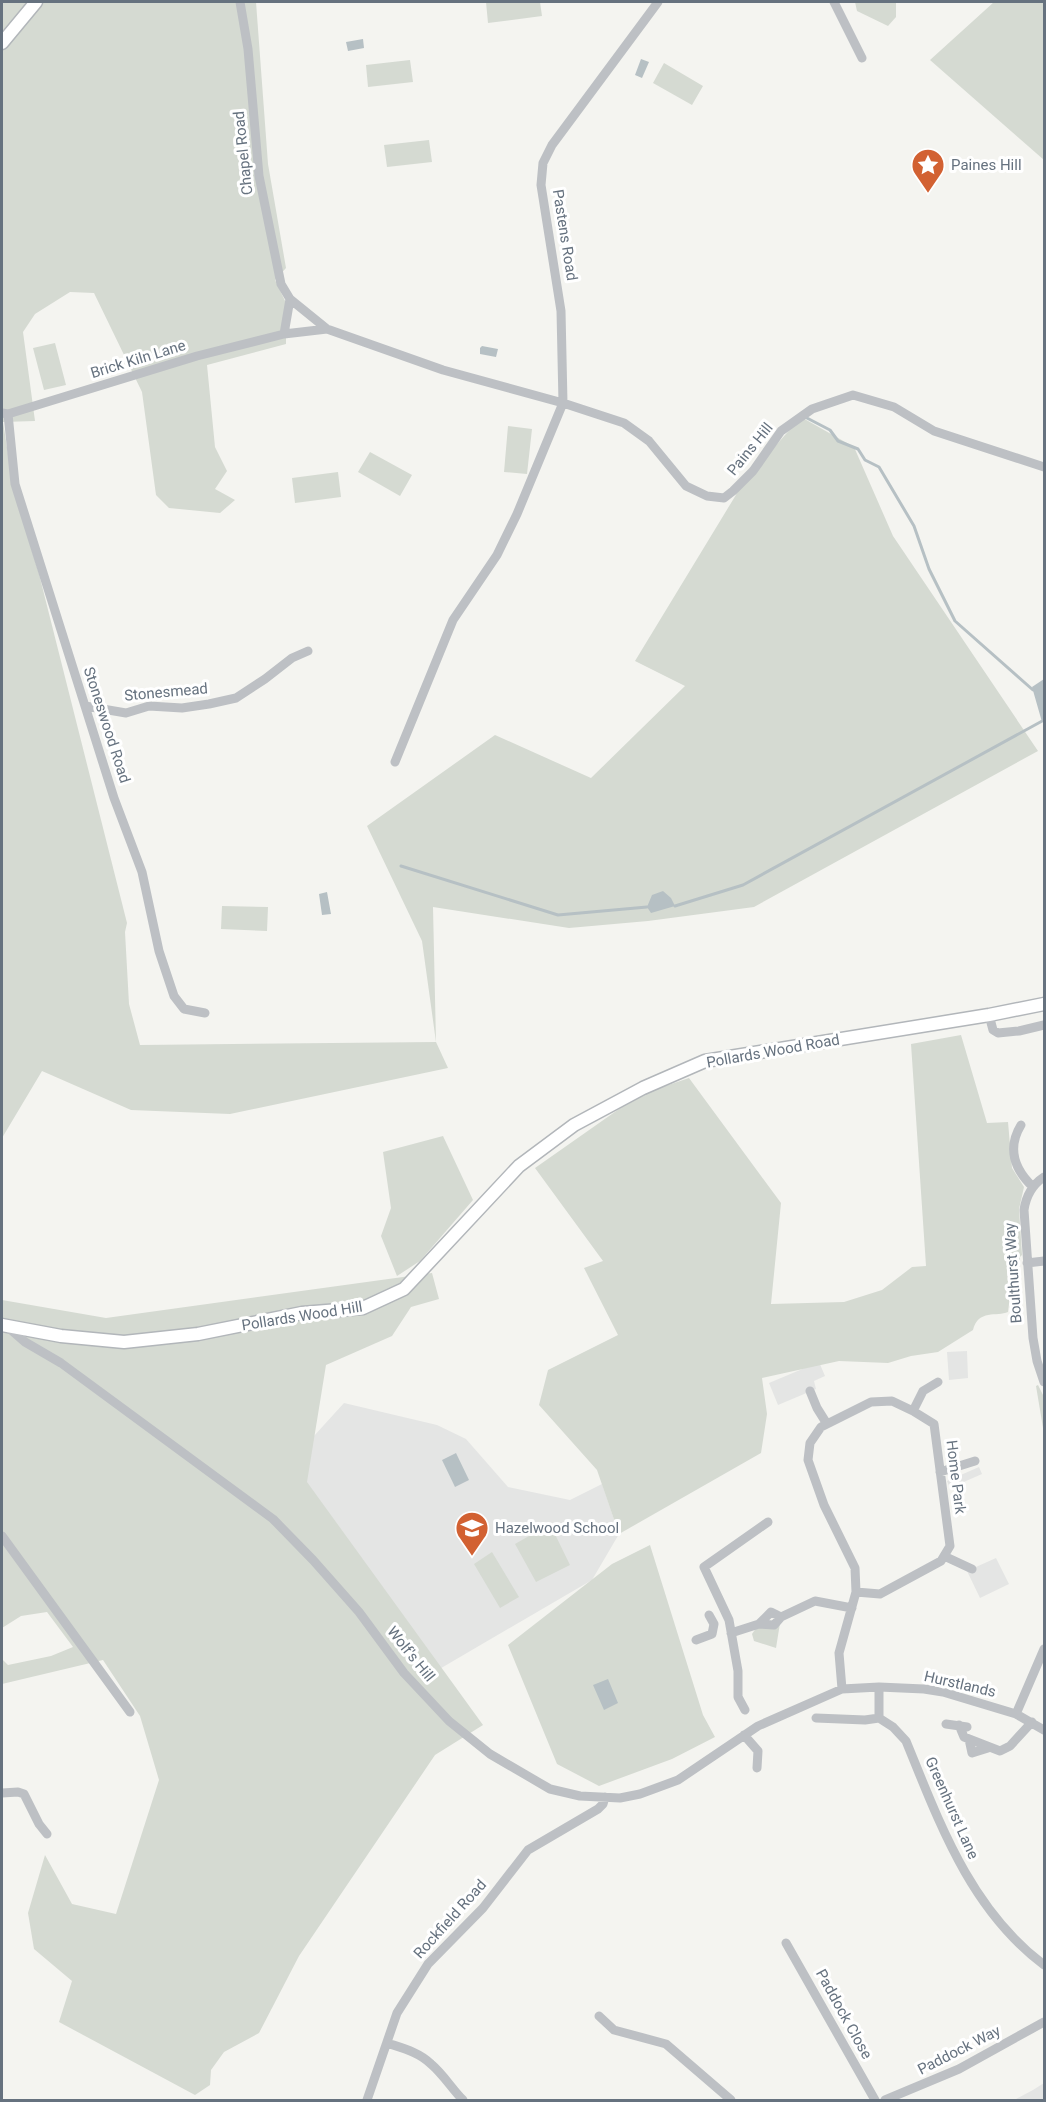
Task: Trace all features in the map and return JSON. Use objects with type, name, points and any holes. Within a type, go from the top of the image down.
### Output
[{"type":"street","points":[[2,43],[36,2]]},
{"type":"street","name":"Chapel Road","points":[[240,2],[249,49],[259,176],[281,284],[290,299]]},
{"type":"street","name":"Pastens Road","points":[[563,403],[561,311],[541,185],[543,163],[552,145],[658,2]]},
{"type":"street","points":[[834,2],[862,58]]},
{"type":"street","points":[[284,334],[290,299],[327,329]]},
{"type":"street","name":"Pains Hill","points":[[284,334],[327,329],[443,370],[563,403],[624,423],[649,441],[686,486],[707,496],[724,498],[734,491],[753,471],[781,431],[812,409],[853,395],[894,407],[934,431],[1044,467]]},
{"type":"street","name":"Brick Kiln Lane","points":[[4,413],[197,356],[284,334]]},
{"type":"street","points":[[395,762],[453,620],[497,555],[517,514],[563,403]]},
{"type":"street","name":"Stoneswood Road","points":[[4,413],[8,426],[15,484],[116,803],[142,872],[159,951],[174,996],[184,1009],[205,1013]]},
{"type":"street","name":"Stonesmead","points":[[85,706],[126,713],[149,706],[182,708],[236,698],[292,658],[308,651]]},
{"type":"street","name":"Pollards Wood Road","points":[[515,1173],[519,1166],[574,1125],[643,1088],[705,1061],[1044,1004]]},
{"type":"street","points":[[989,1015],[993,1030],[998,1033],[1044,1025]]},
{"type":"street","points":[[1021,1125],[1014,1140],[1016,1166],[1019,1173],[1033,1187],[1044,1177]]},
{"type":"street","name":"Pollards Wood Hill","points":[[5,1327],[124,1342],[198,1334],[302,1313],[363,1308],[404,1289],[515,1173]]},
{"type":"street","name":"Boulthurst Way","points":[[1033,1187],[1028,1194],[1024,1210],[1033,1338],[1044,1382]]},
{"type":"street","points":[[1027,1263],[1044,1261]]},
{"type":"street","name":"Wolf's Hill","points":[[5,1327],[25,1342],[61,1363],[273,1519],[359,1612],[404,1673],[461,1731],[490,1754],[550,1789],[580,1796],[620,1798],[640,1794],[678,1780],[744,1735],[789,1711],[842,1689]]},
{"type":"street","points":[[913,1411],[923,1391],[938,1382]]},
{"type":"street","points":[[810,1391],[816,1408],[827,1424]]},
{"type":"street","name":"Home Park","points":[[842,1689],[839,1653],[856,1592],[855,1568],[824,1505],[808,1460],[810,1443],[821,1427],[871,1402],[892,1401],[934,1424],[950,1546],[944,1556]]},
{"type":"street","points":[[940,1472],[975,1461]]},
{"type":"street","points":[[745,1710],[738,1697],[738,1671],[729,1620],[704,1567],[768,1522]]},
{"type":"street","points":[[2,1536],[130,1712]]},
{"type":"street","points":[[856,1592],[880,1594],[941,1561],[944,1556],[972,1569]]},
{"type":"street","points":[[731,1633],[759,1624],[774,1625],[781,1617],[815,1601],[852,1608]]},
{"type":"street","points":[[696,1640],[712,1634],[711,1620],[729,1620]]},
{"type":"street","points":[[1016,1714],[1044,1649]]},
{"type":"street","points":[[816,1718],[865,1720],[879,1718],[879,1687]]},
{"type":"street","name":"Hurstlands","points":[[842,1689],[879,1687],[943,1692],[1016,1714],[1044,1730]]},
{"type":"street","name":"Greenhurst Lane","points":[[879,1718],[893,1727],[906,1741],[958,1862],[980,1896],[1005,1928],[1044,1965]]},
{"type":"street","points":[[946,1724],[963,1726],[964,1737],[1000,1751],[1010,1746],[1032,1722]]},
{"type":"street","points":[[744,1735],[758,1751],[757,1768]]},
{"type":"street","points":[[2,1793],[25,1790],[39,1824],[47,1834]]},
{"type":"street","name":"Rockfield Road","points":[[367,2100],[397,2013],[428,1964],[483,1908],[528,1850],[598,1809],[605,1797]]},
{"type":"street","name":"Paddock Close","points":[[786,1943],[875,2100]]},
{"type":"street","points":[[599,2016],[614,2030],[666,2044],[731,2100]]},
{"type":"street","name":"Paddock Way","points":[[885,2100],[946,2075],[1044,2022]]},
{"type":"street","points":[[387,2043],[409,2050],[432,2064],[463,2100]]},
{"type":"shaded area","points":[[2,2],[256,2],[268,164],[286,268],[275,280],[286,303],[286,344],[207,365],[215,447],[227,471],[215,489],[235,500],[220,513],[169,508],[156,495],[142,392],[94,293],[70,292],[35,314],[23,332],[35,421],[3,422],[14,492],[39,574],[127,923],[125,932],[129,1004],[140,1045],[436,1042],[448,1068],[230,1114],[131,1110],[42,1071],[2,1138]]},
{"type":"shaded area","points":[[486,2],[540,2],[542,16],[488,23]]},
{"type":"shaded area","points":[[855,2],[896,2],[896,17],[888,26],[857,11]]},
{"type":"shaded area","points":[[994,2],[1044,2],[1044,160],[930,60]]},
{"type":"shaded area","points":[[363,39],[364,48],[348,51],[346,42]]},
{"type":"shaded area","points":[[641,59],[649,62],[642,78],[635,75]]},
{"type":"shaded area","points":[[410,60],[413,82],[368,87],[366,65]]},
{"type":"shaded area","points":[[664,63],[703,86],[692,105],[653,83]]},
{"type":"shaded area","points":[[429,140],[432,162],[387,167],[384,145]]},
{"type":"shaded area","points":[[55,343],[66,385],[44,390],[33,348]]},
{"type":"shaded area","points":[[482,346],[498,349],[496,357],[480,354]]},
{"type":"shaded area","points":[[801,417],[854,447],[893,536],[1038,751],[754,907],[648,921],[569,928],[433,907],[436,1042],[422,941],[367,826],[495,735],[591,778],[685,686],[635,661],[745,480]]},
{"type":"shaded area","points":[[508,426],[532,429],[527,474],[504,472]]},
{"type":"shaded area","points":[[370,452],[412,475],[400,496],[358,472]]},
{"type":"shaded area","points":[[338,472],[341,497],[295,503],[292,478]]},
{"type":"shaded area","points":[[1044,679],[1044,720],[1042,722],[1032,687]]},
{"type":"shaded area","points":[[663,891],[671,898],[675,906],[651,913],[647,907],[652,895]]},
{"type":"shaded area","points":[[327,892],[331,914],[322,915],[319,894]]},
{"type":"shaded area","points":[[222,906],[268,907],[267,931],[221,929]]},
{"type":"shaded area","points":[[961,1035],[987,1123],[1008,1122],[1012,1168],[1024,1187],[1019,1209],[1022,1255],[1018,1288],[1009,1304],[1008,1312],[983,1316],[975,1323],[973,1330],[938,1352],[911,1356],[888,1363],[839,1361],[762,1378],[767,1414],[761,1453],[619,1534],[597,1470],[539,1405],[548,1370],[618,1335],[584,1268],[603,1261],[535,1168],[639,1095],[689,1078],[781,1203],[771,1304],[844,1302],[882,1290],[912,1267],[926,1266],[911,1044]]},
{"type":"shaded area","points":[[443,1136],[473,1200],[420,1261],[397,1276],[381,1236],[391,1208],[383,1152]]},
{"type":"shaded area","points":[[432,1273],[439,1299],[411,1307],[392,1336],[326,1365],[307,1482],[483,1725],[435,1755],[299,1956],[259,2033],[224,2052],[211,2070],[210,2085],[195,2095],[59,2022],[72,1981],[34,1949],[28,1913],[45,1855],[72,1904],[116,1914],[159,1780],[140,1716],[103,1660],[2,1684],[2,1659],[8,1665],[51,1656],[73,1647],[47,1612],[21,1616],[2,1628],[2,1300],[106,1318]]},
{"type":"shaded area","points":[[967,1351],[968,1378],[949,1380],[947,1352]]},
{"type":"shaded area","points":[[819,1362],[825,1376],[814,1381],[816,1389],[778,1405],[769,1383]]},
{"type":"shaded area","points":[[1038,1385],[1044,1397],[1044,1434],[1036,1386]]},
{"type":"shaded area","name":"Hazelwood School","points":[[344,1403],[437,1425],[466,1439],[508,1487],[570,1500],[602,1484],[619,1534],[592,1580],[419,1681],[283,1470]]},
{"type":"shaded area","points":[[456,1453],[469,1480],[455,1487],[442,1460]]},
{"type":"shaded area","points":[[979,1467],[982,1474],[950,1488],[947,1481]]},
{"type":"shaded area","points":[[550,1524],[570,1565],[536,1582],[515,1544]]},
{"type":"shaded area","points":[[650,1545],[703,1715],[715,1737],[672,1759],[599,1786],[557,1764],[508,1645],[612,1564]]},
{"type":"shaded area","points":[[492,1552],[519,1597],[500,1608],[474,1564]]},
{"type":"shaded area","points":[[996,1558],[1009,1584],[980,1598],[967,1571]]},
{"type":"shaded area","points":[[781,1617],[776,1648],[754,1641],[752,1634],[759,1624],[774,1625]]},
{"type":"shaded area","points":[[608,1679],[618,1703],[604,1710],[593,1685]]},
{"type":"shaded area","points":[[1044,2083],[1044,2100],[1014,2100],[1033,2090]]},
{"type":"waterway","points":[[805,417],[830,430],[838,441],[858,449],[865,460],[879,467],[914,526],[929,569],[955,621],[1033,690]]},
{"type":"waterway","points":[[675,906],[743,885],[1044,720]]},
{"type":"waterway","points":[[401,866],[558,915],[647,907]]},
{"type":"place","name":"Paines Hill","points":[[928,194]]},
{"type":"place","name":"Hazelwood School","points":[[472,1557]]}]
